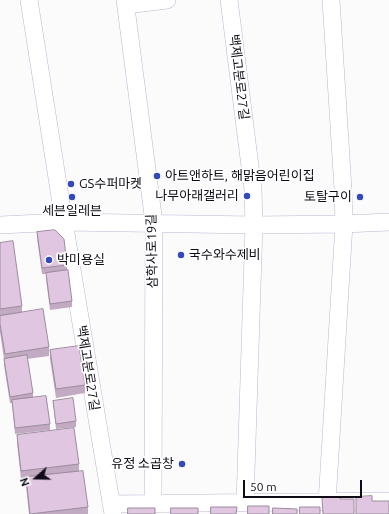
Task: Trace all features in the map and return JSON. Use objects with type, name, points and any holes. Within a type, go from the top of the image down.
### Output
[{"type":"street","name":"백제고분로27길","points":[[29,0],[112,509]]},
{"type":"street","points":[[126,3],[167,0]]},
{"type":"street","name":"백제고분로27길","points":[[229,0],[253,190],[254,225],[245,503]]},
{"type":"street","points":[[327,502],[344,224],[331,0]]},
{"type":"street","name":"삼학사로19길","points":[[126,3],[154,223],[153,503]]},
{"type":"street","points":[[0,225],[64,222],[254,225],[389,222]]},
{"type":"street","points":[[112,509],[153,503],[389,501]]},
{"type":"building","points":[[55,230],[64,239],[67,265],[42,268],[37,232]]},
{"type":"building","points":[[13,241],[22,306],[0,309],[0,243]]},
{"type":"building","points":[[68,270],[72,301],[50,304],[46,273]]},
{"type":"building","points":[[43,309],[49,347],[5,354],[0,316]]},
{"type":"building","points":[[79,346],[85,385],[56,389],[50,350]]},
{"type":"building","points":[[27,355],[33,393],[10,397],[4,359]]},
{"type":"building","points":[[46,396],[50,424],[15,428],[12,400]]},
{"type":"building","points":[[73,398],[76,421],[56,424],[53,401]]},
{"type":"building","points":[[74,428],[79,464],[21,471],[17,435]]},
{"type":"building","points":[[83,471],[88,507],[30,514],[26,477]]},
{"type":"building","points":[[372,496],[372,501],[389,501],[389,514],[356,514],[356,497]]},
{"type":"building","points":[[340,497],[340,499],[354,499],[354,514],[323,514],[322,498]]},
{"type":"building","points":[[248,506],[269,506],[269,514],[248,514]]},
{"type":"building","points":[[211,507],[237,507],[236,514],[211,514]]},
{"type":"building","points":[[300,507],[320,507],[320,514],[300,514]]},
{"type":"building","points":[[128,508],[155,508],[155,514],[128,514]]},
{"type":"building","points":[[171,508],[198,508],[198,514],[171,514]]},
{"type":"building","points":[[273,508],[297,509],[297,514],[273,514]]},
{"type":"place","name":"아트앤하트, 해맑음어린이집","points":[[157,176]]},
{"type":"place","name":"GS수퍼마켓","points":[[71,184]]},
{"type":"place","name":"나무아래갤러리","points":[[247,196]]},
{"type":"place","name":"세븐일레븐","points":[[72,197]]},
{"type":"place","name":"토탈구이","points":[[360,197]]},
{"type":"place","name":"국수와수제비","points":[[181,255]]},
{"type":"place","name":"박미용실","points":[[49,260]]},
{"type":"place","name":"유정 소곱창","points":[[182,464]]}]
